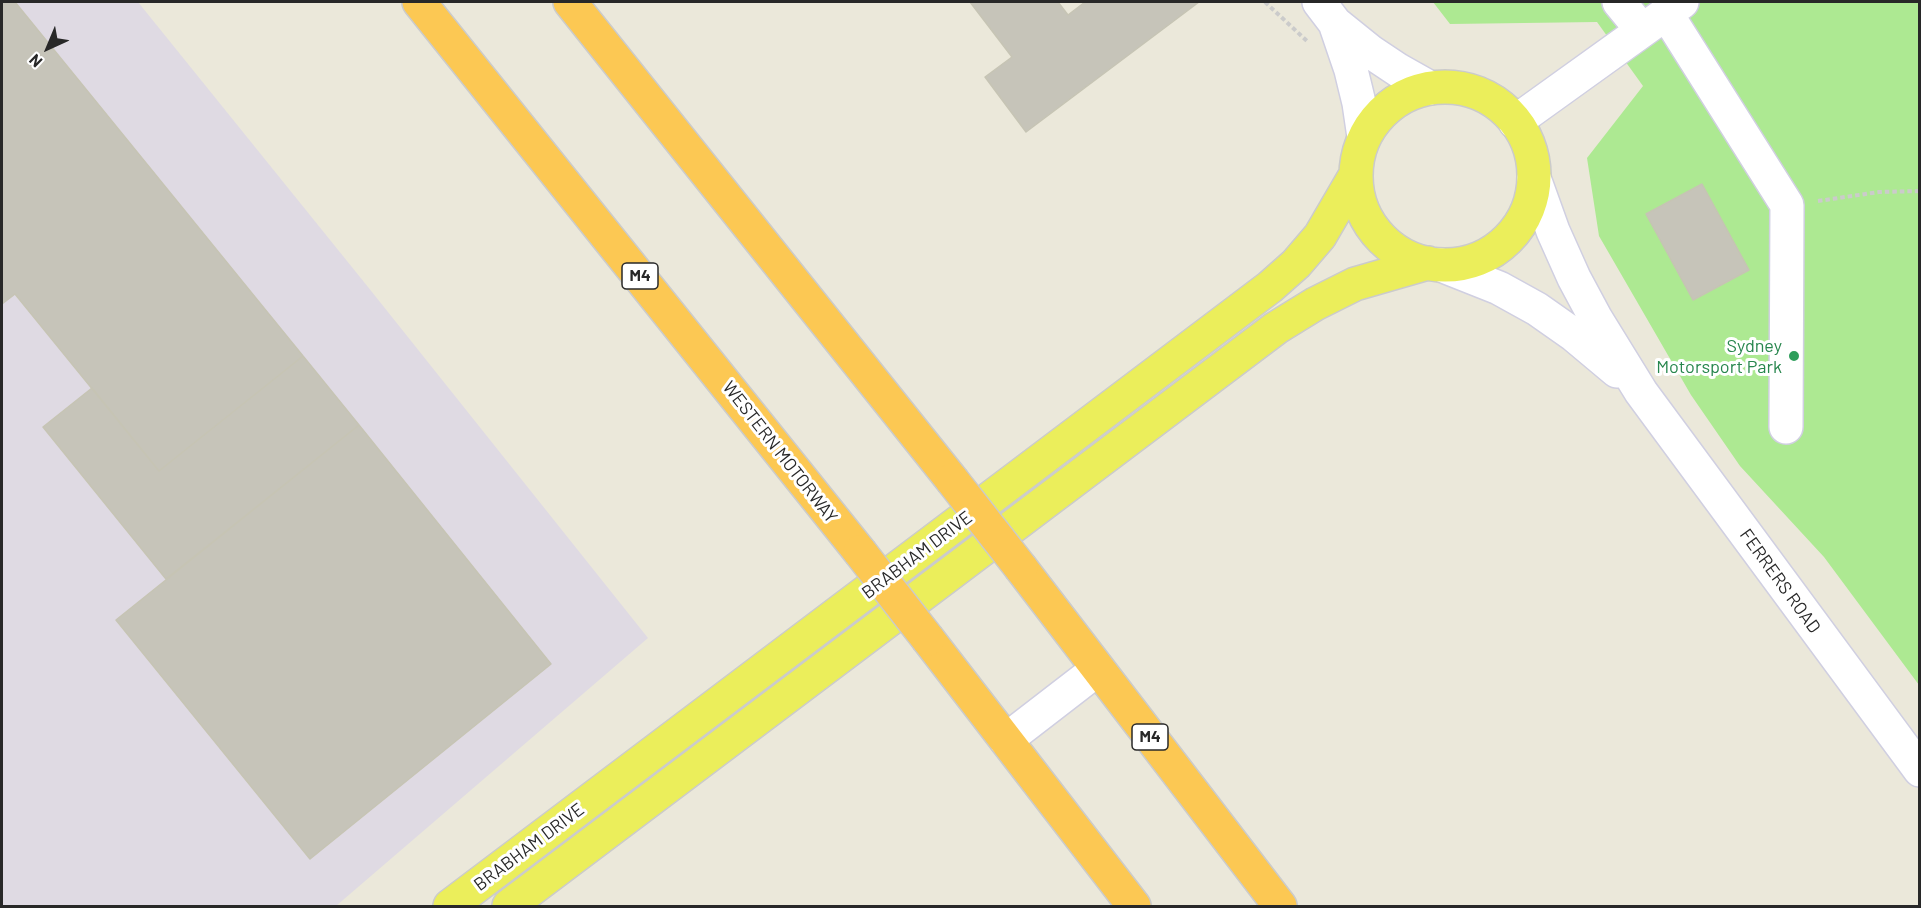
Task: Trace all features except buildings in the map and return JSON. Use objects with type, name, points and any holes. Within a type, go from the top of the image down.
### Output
[{"type":"highway","name":"WESTERN MOTORWAY","points":[[420,2],[860,552],[1134,906]]},
{"type":"highway","name":"M4","points":[[570,2],[952,480],[1280,906]]},
{"type":"main road","points":[[1449,87],[1468,90],[1486,97],[1502,108],[1515,122],[1529,148],[1534,178],[1532,196],[1526,212],[1506,241],[1476,259],[1459,264],[1435,264],[1411,258],[1395,250],[1382,239],[1362,211],[1355,176],[1356,163],[1364,137],[1376,119],[1391,105],[1410,94],[1430,88],[1449,87]]},
{"type":"main road","name":"BRABHAM DRIVE","points":[[450,906],[1270,287],[1296,264],[1320,236],[1355,176]]},
{"type":"main road","name":"BRABHAM DRIVE","points":[[508,906],[1276,328],[1315,304],[1355,284],[1435,264]]},
{"type":"street","points":[[1619,2],[1663,15],[1787,205],[1786,428]]},
{"type":"street","points":[[1327,12],[1398,70],[1430,88]]},
{"type":"street","points":[[1327,12],[1351,70],[1364,137]]},
{"type":"street","points":[[1515,122],[1663,15]]},
{"type":"street","name":"FERRERS ROAD","points":[[1534,178],[1553,231],[1574,278],[1596,319],[1641,392],[1920,770]]},
{"type":"street","name":"FERRERS ROAD","points":[[1435,264],[1499,288],[1537,309],[1581,340],[1641,392]]},
{"type":"street","points":[[1006,740],[1098,669]]},
{"type":"path","points":[[1265,2],[1307,42]]},
{"type":"path","points":[[1787,205],[1879,192],[1920,191]]},
{"type":"shaded area","points":[[2,2],[138,2],[648,638],[336,906],[2,906]]},
{"type":"green space","name":"Sydney Motorsport Park","points":[[1433,2],[1919,2],[1919,685],[1824,557],[1740,466],[1691,395],[1599,236],[1587,158],[1643,86],[1597,22],[1450,24]]},
{"type":"place","name":"Sydney Motorsport Park","points":[[1794,356]]}]
